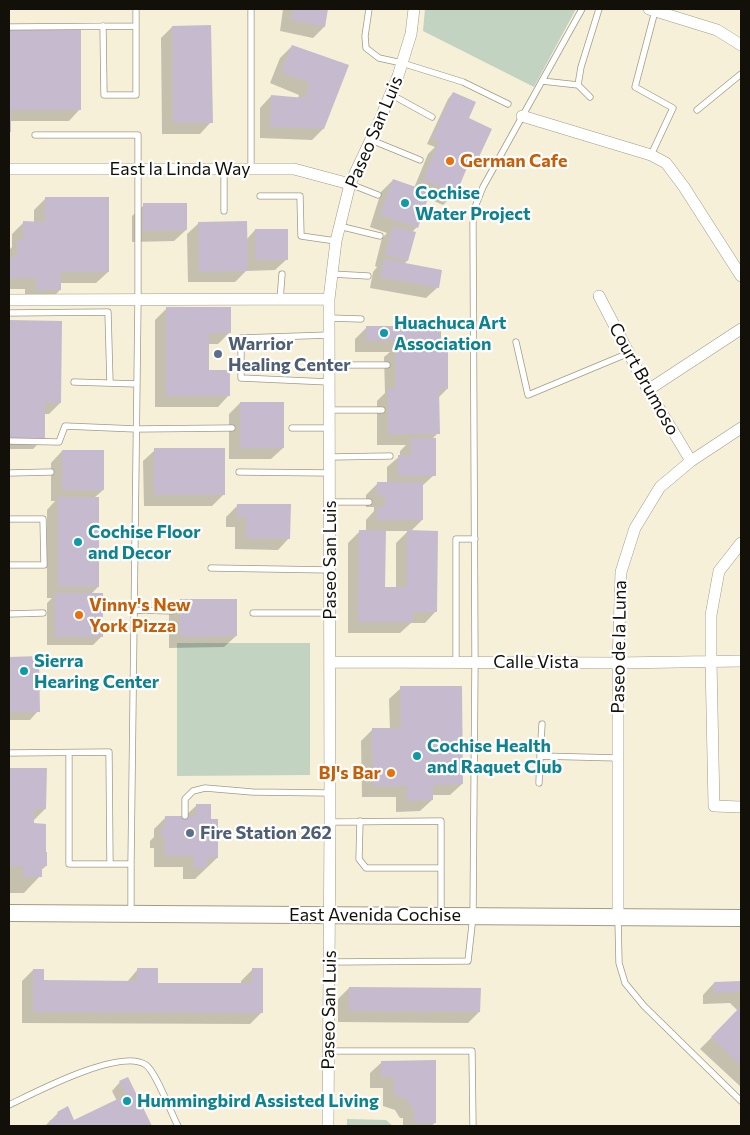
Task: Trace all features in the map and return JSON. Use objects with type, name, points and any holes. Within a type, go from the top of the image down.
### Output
[{"type":"street","name":"Paseo San Luis","points":[[328,1126],[331,662],[329,299],[336,241],[350,184],[392,95],[411,34],[414,9]]},
{"type":"street","points":[[653,9],[717,30],[741,45]]},
{"type":"street","points":[[522,116],[650,155],[666,163],[684,187],[741,276]]},
{"type":"street","name":"East la Linda Way","points":[[9,169],[294,169],[350,184]]},
{"type":"street","name":"Court Brumoso","points":[[599,296],[648,390],[691,461]]},
{"type":"street","points":[[9,300],[329,299]]},
{"type":"street","points":[[648,390],[741,329]]},
{"type":"street","name":"Paseo de la Luna","points":[[618,917],[618,663],[621,572],[635,528],[660,488],[691,461],[741,428]]},
{"type":"street","points":[[741,543],[719,571],[711,614],[714,806],[741,807]]},
{"type":"street","name":"Calle Vista","points":[[331,662],[618,663],[741,661]]},
{"type":"street","name":"East Avenida Cochise","points":[[9,913],[741,918]]},
{"type":"lane","points":[[103,26],[104,95],[136,95],[136,9]]},
{"type":"lane","points":[[251,9],[251,169]]},
{"type":"lane","points":[[369,9],[366,48],[379,58],[402,63],[463,82],[508,104]]},
{"type":"lane","points":[[329,962],[468,961],[473,916],[476,662],[473,223],[476,206],[483,188],[582,9]]},
{"type":"lane","points":[[578,85],[581,67],[599,9]]},
{"type":"lane","points":[[650,155],[673,108],[635,87],[653,9]]},
{"type":"lane","points":[[9,27],[136,26]]},
{"type":"lane","points":[[698,110],[741,74]]},
{"type":"lane","points":[[542,81],[578,85],[590,97]]},
{"type":"lane","points":[[392,95],[432,117]]},
{"type":"lane","points":[[35,135],[138,135],[131,914]]},
{"type":"lane","points":[[371,140],[420,160]]},
{"type":"lane","points":[[224,169],[224,211]]},
{"type":"lane","points":[[350,184],[378,195]]},
{"type":"lane","points":[[260,196],[300,196],[301,236],[336,241]]},
{"type":"lane","points":[[339,226],[380,236]]},
{"type":"lane","points":[[280,300],[282,274]]},
{"type":"lane","points":[[332,274],[368,276]]},
{"type":"lane","points":[[9,313],[108,312],[110,383]]},
{"type":"lane","points":[[329,318],[361,318]]},
{"type":"lane","points":[[329,335],[241,338],[241,378],[330,382]]},
{"type":"lane","points":[[516,342],[528,395],[629,353]]},
{"type":"lane","points":[[330,364],[387,365]]},
{"type":"lane","points":[[74,382],[136,384]]},
{"type":"lane","points":[[330,410],[382,410]]},
{"type":"lane","points":[[9,442],[59,442],[65,426],[232,428]]},
{"type":"lane","points":[[292,428],[330,428]]},
{"type":"lane","points":[[330,457],[390,456]]},
{"type":"lane","points":[[9,473],[51,472]]},
{"type":"lane","points":[[239,472],[330,472]]},
{"type":"lane","points":[[330,502],[369,502]]},
{"type":"lane","points":[[9,518],[43,519],[44,565],[9,565]]},
{"type":"lane","points":[[456,662],[456,539],[475,539]]},
{"type":"lane","points":[[211,568],[330,570]]},
{"type":"lane","points":[[134,610],[172,611]]},
{"type":"lane","points":[[253,612],[330,613]]},
{"type":"lane","points":[[9,614],[42,613]]},
{"type":"lane","points":[[539,783],[542,724]]},
{"type":"lane","points":[[9,753],[109,752],[110,864]]},
{"type":"lane","points":[[69,753],[69,864],[130,864]]},
{"type":"lane","points":[[540,756],[618,758]]},
{"type":"lane","points":[[185,816],[185,800],[193,791],[205,788],[252,792],[330,793]]},
{"type":"lane","points":[[360,821],[359,860],[366,868],[441,868]]},
{"type":"lane","points":[[330,822],[441,821],[441,916]]},
{"type":"lane","points":[[618,917],[619,963],[625,983],[644,1006],[741,1101]]},
{"type":"lane","points":[[328,1051],[472,1051],[473,1126]]},
{"type":"lane","points":[[9,1106],[58,1082],[98,1066],[125,1060],[137,1061],[146,1065],[151,1072],[178,1126]]},
{"type":"green space","points":[[425,9],[576,9],[534,87],[423,31]]},
{"type":"green space","points":[[177,643],[310,643],[310,775],[177,776]]},
{"type":"green space","points":[[347,1119],[386,1120],[393,1126],[347,1126]]},
{"type":"building","points":[[293,9],[328,9],[325,27],[291,20]]},
{"type":"building","points":[[211,25],[213,123],[173,123],[172,26]]},
{"type":"building","points":[[81,29],[81,110],[11,110],[11,132],[9,132],[9,30]]},
{"type":"building","points":[[292,45],[349,65],[324,129],[270,127],[271,95],[305,98],[310,83],[281,72]]},
{"type":"building","points":[[453,92],[476,102],[469,118],[492,129],[478,159],[472,156],[456,194],[423,180],[439,141],[432,138]]},
{"type":"building","name":"Cochise Water Project","points":[[393,179],[430,192],[418,228],[380,215]]},
{"type":"building","points":[[45,197],[109,197],[109,272],[61,272],[61,290],[36,290],[36,278],[9,278],[9,257],[17,257],[17,240],[23,240],[23,221],[45,222]]},
{"type":"building","points":[[143,203],[187,203],[187,230],[143,231]]},
{"type":"building","points":[[247,221],[248,271],[199,272],[198,222]]},
{"type":"building","points":[[393,226],[416,232],[408,261],[385,255]]},
{"type":"building","points":[[255,229],[288,229],[288,260],[255,260]]},
{"type":"building","points":[[384,259],[442,270],[439,288],[380,277]]},
{"type":"building","points":[[166,307],[231,307],[231,333],[209,333],[209,370],[230,370],[230,396],[166,396]]},
{"type":"building","points":[[9,320],[62,321],[61,403],[45,403],[45,438],[9,438]]},
{"type":"building","points":[[366,326],[407,326],[407,330],[441,329],[441,340],[366,341]]},
{"type":"building","points":[[395,344],[448,344],[448,389],[439,389],[440,434],[388,434],[388,388],[396,388]]},
{"type":"building","points":[[240,402],[284,402],[284,448],[240,448]]},
{"type":"building","points":[[411,438],[436,438],[436,476],[398,476],[398,455],[411,455]]},
{"type":"building","points":[[154,448],[225,448],[225,495],[154,495]]},
{"type":"building","points":[[62,450],[104,450],[104,490],[62,490]]},
{"type":"building","points":[[377,482],[423,482],[423,520],[377,520],[377,507],[385,507],[385,496],[377,496]]},
{"type":"building","name":"Cochise Floor and Decor","points":[[58,497],[99,497],[99,587],[58,587]]},
{"type":"building","points":[[237,504],[291,504],[290,539],[246,538],[246,517],[237,517]]},
{"type":"building","points":[[359,530],[386,530],[385,587],[407,587],[407,530],[438,531],[437,612],[413,612],[413,622],[358,622]]},
{"type":"building","name":"Vinny's New York Pizza","points":[[55,593],[103,593],[103,637],[55,637]]},
{"type":"building","points":[[180,599],[237,599],[237,636],[180,637]]},
{"type":"building","points":[[39,656],[40,712],[9,712],[9,657]]},
{"type":"building","name":"Cochise Health and Raquet Club","points":[[400,686],[462,686],[463,784],[433,785],[433,800],[407,801],[407,786],[373,786],[372,728],[401,728]]},
{"type":"building","points":[[9,768],[47,768],[46,809],[34,809],[34,823],[46,824],[47,866],[42,866],[42,877],[23,877],[23,866],[9,866]]},
{"type":"building","name":"Fire Station 262","points":[[196,804],[211,804],[211,819],[218,819],[218,858],[207,858],[207,868],[194,868],[194,856],[165,856],[165,837],[161,837],[161,828],[165,828],[165,816],[196,816]]},
{"type":"building","points":[[137,968],[158,968],[158,983],[252,983],[252,968],[263,968],[263,1013],[33,1012],[33,969],[44,969],[44,980],[137,981]]},
{"type":"building","points":[[741,981],[741,992],[714,993],[714,982]]},
{"type":"building","points":[[349,987],[481,988],[480,1012],[349,1011]]},
{"type":"building","points":[[741,1006],[741,1066],[711,1037]]},
{"type":"building","points":[[436,1060],[436,1123],[414,1123],[414,1107],[411,1107],[407,1099],[394,1095],[394,1077],[381,1077],[381,1061]]},
{"type":"building","name":"Hummingbird Assisted Living","points":[[128,1077],[152,1126],[51,1126],[49,1121],[59,1116],[57,1112],[68,1106],[74,1120],[126,1095],[119,1081]]},
{"type":"place","name":"German Cafe","points":[[450,161]]},
{"type":"place","name":"Cochise Water Project","points":[[405,203]]},
{"type":"place","name":"Huachuca Art Association","points":[[384,333]]},
{"type":"place","name":"Warrior Healing Center","points":[[218,354]]},
{"type":"place","name":"Cochise Floor and Decor","points":[[78,542]]},
{"type":"place","name":"Vinny's New York Pizza","points":[[79,615]]},
{"type":"place","name":"Sierra Hearing Center","points":[[24,671]]},
{"type":"place","name":"Cochise Health and Raquet Club","points":[[417,756]]},
{"type":"place","name":"BJ's Bar","points":[[391,773]]},
{"type":"place","name":"Fire Station 262","points":[[190,833]]},
{"type":"place","name":"Hummingbird Assisted Living","points":[[127,1101]]}]
